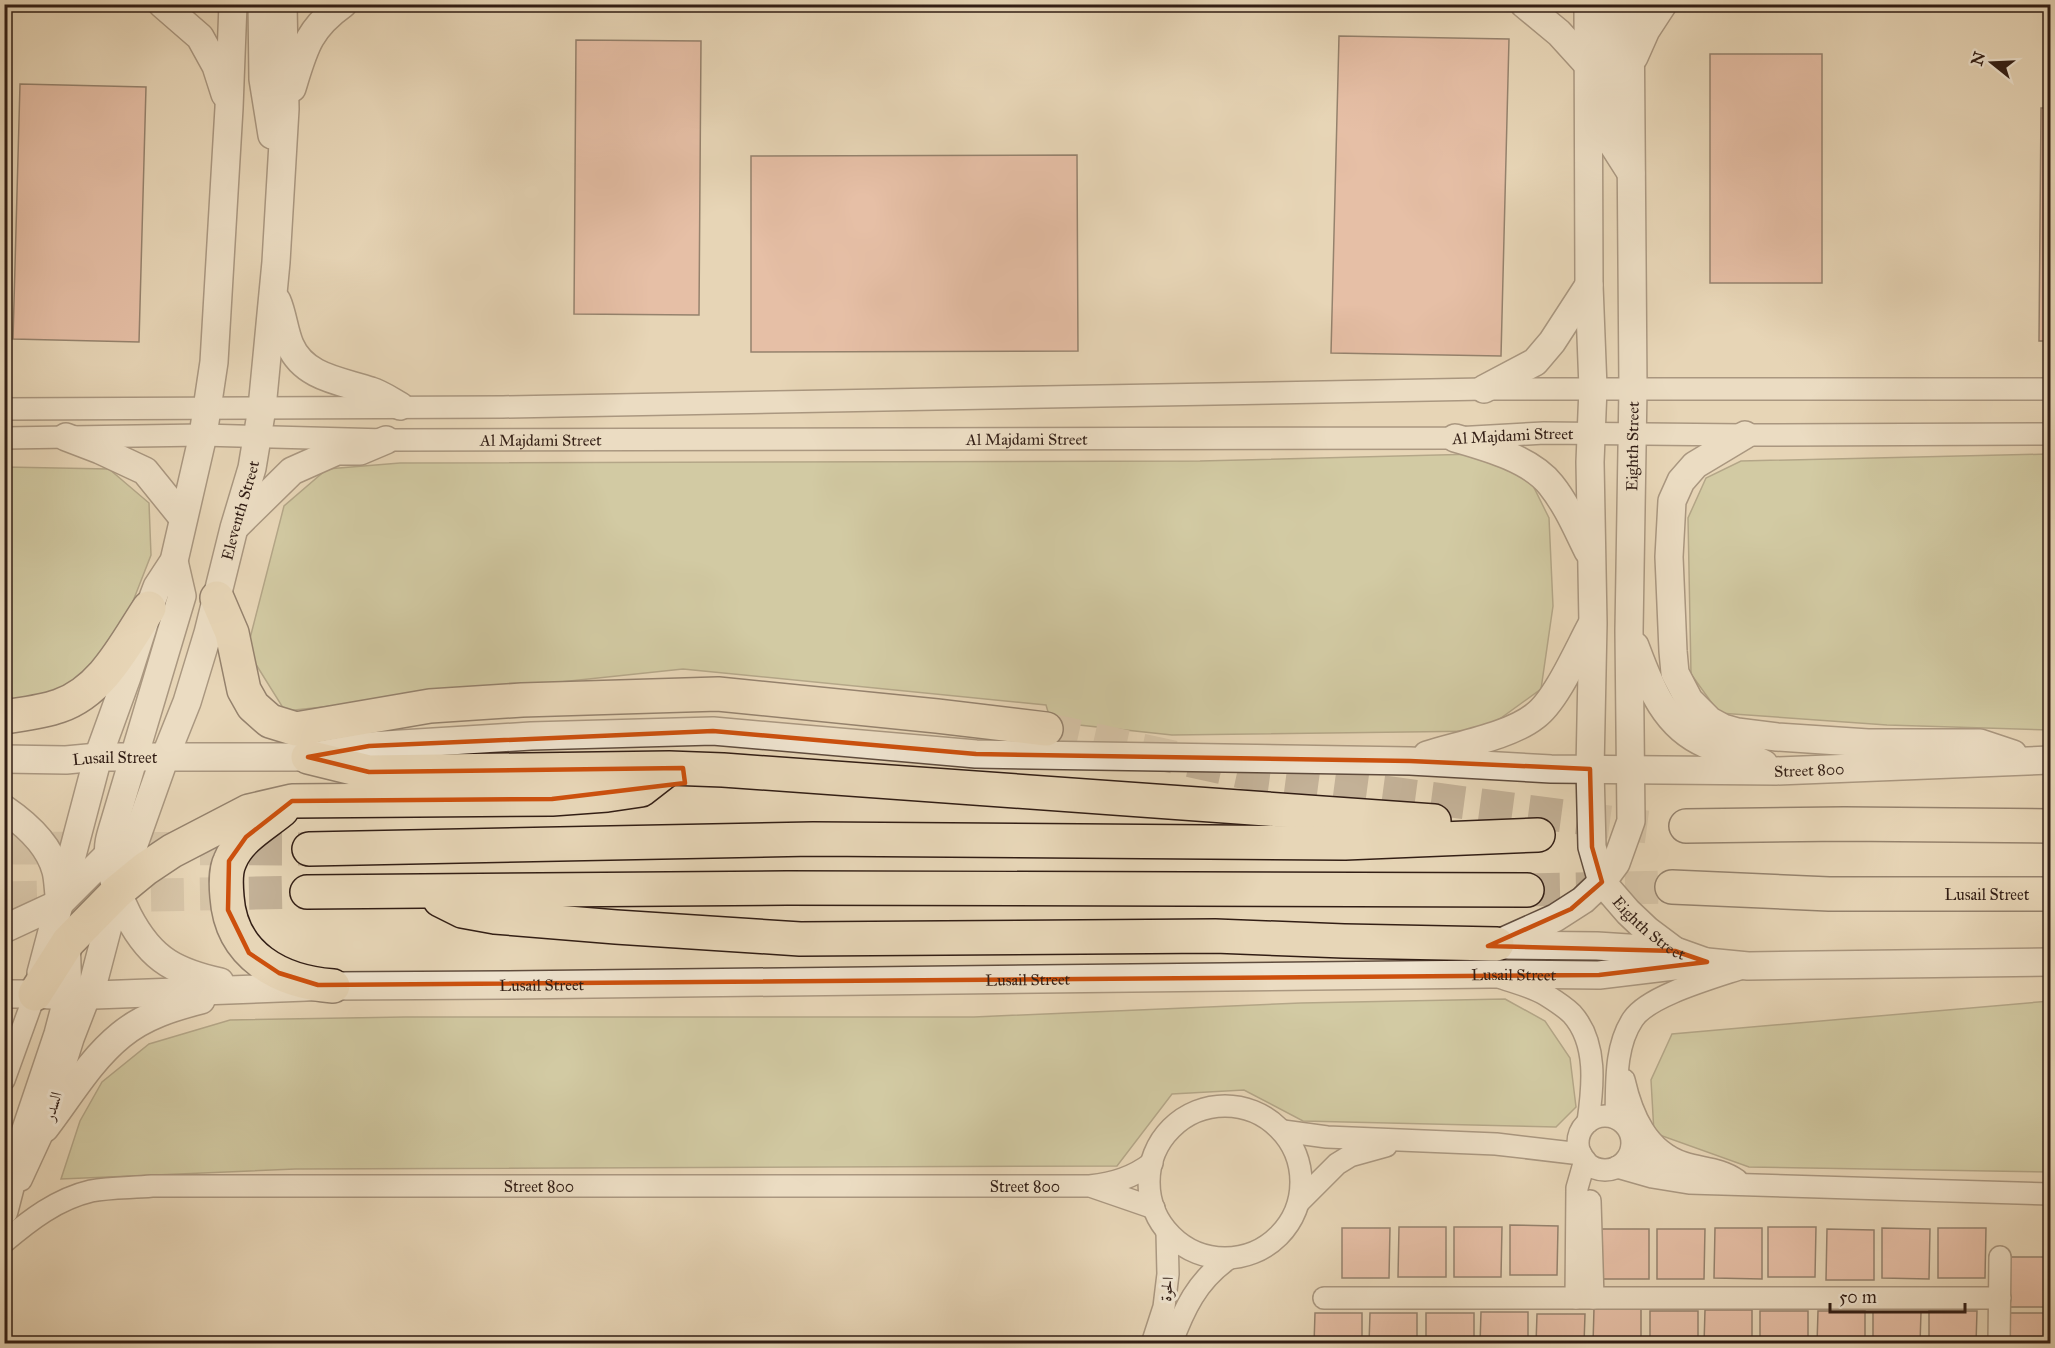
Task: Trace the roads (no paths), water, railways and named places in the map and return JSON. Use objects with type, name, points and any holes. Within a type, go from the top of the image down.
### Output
[{"type":"highway","points":[[217,598],[232,633],[240,676],[253,706],[270,721],[296,729],[430,706],[522,700],[718,694],[1046,729]]},
{"type":"highway","points":[[4,717],[61,705],[86,692],[111,666],[149,608]]},
{"type":"highway","points":[[308,757],[369,772],[669,768],[787,773],[1451,822],[1488,826],[1529,836],[1345,843],[813,839],[309,849]]},
{"type":"highway","points":[[20,994],[117,892],[145,869],[209,830],[249,811],[292,801],[552,800],[607,795],[641,790],[669,768]]},
{"type":"highway","points":[[292,801],[246,837],[229,861],[226,884],[228,909],[236,930],[249,953],[269,968],[303,982],[333,986]]},
{"type":"highway","points":[[1686,826],[1844,824],[2050,826]]},
{"type":"highway","name":"Lusail Street","points":[[1672,887],[1829,894],[2050,894]]},
{"type":"highway","points":[[307,892],[787,888],[1527,890]]},
{"type":"highway","points":[[425,892],[462,911],[495,917],[604,927],[800,939],[1215,936],[1344,942],[1493,959]]},
{"type":"street","points":[[162,4],[200,37],[216,66],[229,108]]},
{"type":"street","points":[[4,1080],[20,994],[48,952],[98,757],[114,718],[157,587],[174,561],[203,435],[214,363],[233,4]]},
{"type":"street","points":[[262,4],[263,79],[273,140],[282,167]]},
{"type":"street","name":"Eleventh Street","points":[[79,996],[187,702],[252,468],[262,408],[282,167],[285,109],[283,4]]},
{"type":"street","points":[[285,109],[303,53],[313,32],[320,22],[343,4]]},
{"type":"street","points":[[1524,4],[1559,33],[1589,66]]},
{"type":"street","name":"Eighth Street","points":[[1588,4],[1589,285],[1593,388],[1590,433],[1593,623],[1590,770],[1592,848],[1602,882],[1628,912],[1675,951],[1707,962]]},
{"type":"street","points":[[1609,4],[1610,140],[1631,174]]},
{"type":"street","name":"Eighth Street","points":[[1493,959],[1571,909],[1602,882],[1616,863],[1630,820],[1629,631],[1633,388],[1630,4]]},
{"type":"street","points":[[1630,63],[1646,30],[1663,4]]},
{"type":"street","points":[[1484,389],[1535,362],[1565,324],[1589,285]]},
{"type":"street","points":[[273,291],[282,312],[290,344],[300,360],[318,375],[374,392],[400,406]]},
{"type":"street","name":"Al Majdami Street","points":[[4,409],[527,407],[1484,389],[2050,389]]},
{"type":"street","name":"Al Majdami Street","points":[[4,438],[203,435],[386,440],[1455,438],[1544,433],[1632,435],[2050,434]]},
{"type":"street","points":[[1745,435],[1695,465],[1681,481],[1672,501],[1669,557],[1675,673],[1689,700],[1701,714],[1722,728],[1757,735],[1868,743],[1980,743],[2040,760]]},
{"type":"street","points":[[66,437],[145,471],[183,518]]},
{"type":"street","points":[[1455,438],[1515,458],[1551,484],[1571,516],[1592,560]]},
{"type":"street","points":[[234,528],[292,471],[337,451],[360,451],[386,440]]},
{"type":"street","points":[[174,561],[182,596],[108,845],[108,855],[117,892],[134,927],[166,962],[205,979],[244,988]]},
{"type":"street","points":[[1410,761],[1509,730],[1535,717],[1551,700],[1593,623]]},
{"type":"street","points":[[1629,631],[1652,690],[1678,727],[1709,745],[1751,757],[1776,771]]},
{"type":"street","name":"Lusail Street","points":[[4,759],[308,757],[369,746],[531,736],[713,731],[976,754],[1410,761],[1590,770]]},
{"type":"street","points":[[4,929],[60,903],[108,855],[119,841],[165,757]]},
{"type":"street","name":"Street 800","points":[[1590,770],[1776,771],[2040,760]]},
{"type":"street","points":[[4,808],[31,830],[50,854],[56,871],[60,903],[79,996],[58,1034],[22,1141],[4,1212]]},
{"type":"street","points":[[1493,959],[1598,946],[1675,951]]},
{"type":"street","points":[[1493,959],[1568,1010],[1581,1026],[1592,1057],[1593,1089],[1579,1146],[1595,1162]]},
{"type":"street","name":"Lusail Street","points":[[20,994],[79,996],[244,988],[505,986],[1493,959],[1599,975],[1707,962],[1748,966],[2050,962]]},
{"type":"street","points":[[1616,1118],[1619,1059],[1634,1017],[1650,1003],[1748,966]]},
{"type":"street","points":[[45,1128],[98,1058],[122,1034],[155,1014],[244,988]]},
{"type":"street","name":"السدر","points":[[4,1212],[45,1128],[73,1039],[79,996]]},
{"type":"street","points":[[1619,1059],[1630,1107],[1652,1142],[1672,1158],[1683,1163],[1720,1171],[1741,1184]]},
{"type":"street","points":[[1228,1105],[1248,1108],[1267,1117],[1283,1131],[1296,1152],[1302,1176],[1300,1200],[1290,1223],[1274,1242],[1252,1254],[1228,1259],[1205,1256],[1184,1247],[1167,1232],[1159,1221],[1149,1186],[1152,1163],[1159,1144],[1172,1127],[1188,1115],[1208,1107],[1228,1105]]},
{"type":"street","points":[[1283,1131],[1327,1137],[1496,1144],[1561,1137],[1602,1116],[1616,1118],[1630,1134],[1632,1147],[1627,1159],[1595,1162],[1577,1188],[1584,1298]]},
{"type":"street","points":[[1300,1200],[1337,1164],[1350,1156],[1410,1141]]},
{"type":"street","points":[[1496,1144],[1595,1162],[1652,1177],[1689,1183],[2050,1194]]},
{"type":"street","points":[[1632,1147],[1659,1167],[1689,1183]]},
{"type":"street","name":"Street 800","points":[[4,1242],[61,1201],[93,1191],[152,1186],[1090,1186],[1125,1179],[1152,1163]]},
{"type":"street","name":"Street 800","points":[[1090,1186],[1154,1208]]},
{"type":"street","name":"الحوة","points":[[1152,1344],[1164,1307],[1168,1274],[1167,1232]]},
{"type":"street","points":[[1999,1344],[2000,1257]]},
{"type":"street","name":"الحوة","points":[[1172,1344],[1182,1314],[1194,1293],[1209,1274],[1228,1259]]},
{"type":"street","points":[[1324,1298],[2000,1298]]},
{"type":"tunnel","points":[[1046,729],[1255,775],[1647,827]]},
{"type":"tunnel","points":[[4,848],[309,849]]},
{"type":"tunnel","points":[[1527,890],[1672,887]]},
{"type":"tunnel","points":[[4,898],[307,892]]}]
